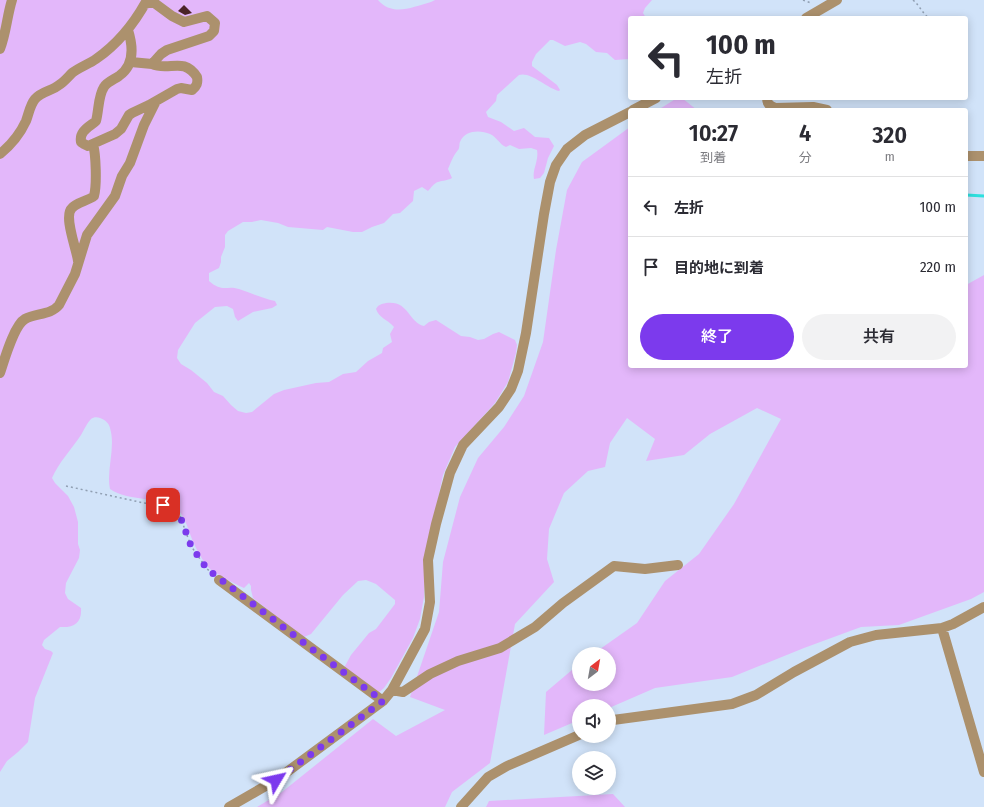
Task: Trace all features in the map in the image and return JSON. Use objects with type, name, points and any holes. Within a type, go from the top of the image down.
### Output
[{"type":"street","points":[[0,50],[12,0]]},
{"type":"street","points":[[809,16],[837,0]]},
{"type":"street","points":[[0,154],[9,147],[18,135],[36,98],[40,94],[60,85],[73,72],[102,55],[115,45],[128,30],[146,2],[153,2],[172,16],[184,22],[207,16],[215,23],[214,31],[208,36],[167,50],[152,64]]},
{"type":"street","points":[[128,30],[131,38],[131,62],[126,71],[104,87],[96,121],[81,134],[81,142],[84,144],[88,146],[115,134],[121,129],[129,115],[177,89],[181,88],[192,90],[196,87],[198,81],[196,75],[185,67],[179,65],[161,67],[152,64],[131,62]]},
{"type":"street","points":[[637,108],[652,100]]},
{"type":"street","points":[[767,100],[770,106],[775,108],[818,108]]},
{"type":"street","points":[[0,373],[10,343],[22,322],[26,318],[56,309],[75,274],[87,235],[115,196],[144,125],[156,101]]},
{"type":"street","points":[[229,807],[276,780],[383,701],[392,690],[425,629],[430,602],[428,560],[450,473],[463,445],[499,407],[511,389],[518,370],[526,333],[550,182],[556,165],[567,149],[585,135],[628,113]]},
{"type":"street","points":[[78,265],[69,212],[73,206],[94,196],[96,176],[93,144]]},
{"type":"street","points":[[968,156],[984,156]]},
{"type":"street","points":[[392,690],[403,692],[430,674],[458,661],[500,648],[535,627],[563,603],[614,566],[645,569],[678,565]]},
{"type":"street","points":[[219,580],[383,701]]},
{"type":"street","points":[[616,720],[732,704],[756,695],[794,672],[850,642],[876,635],[942,628],[953,624],[984,607]]},
{"type":"street","points":[[942,628],[984,772]]},
{"type":"street","points":[[461,807],[488,777],[507,766],[572,738]]},
{"type":"path","points":[[913,0],[918,4],[923,14],[926,16]]},
{"type":"path","points":[[66,486],[144,503],[163,505],[176,511],[180,516],[191,546],[207,569],[219,580]]},
{"type":"shaded area","points":[[0,0],[378,0],[390,8],[403,9],[435,0],[652,0],[645,8],[643,13],[645,16],[628,16],[628,59],[615,60],[607,53],[596,52],[586,44],[580,42],[565,46],[550,40],[536,54],[532,62],[532,66],[557,85],[560,90],[554,89],[528,75],[519,75],[497,95],[496,101],[486,112],[488,117],[501,122],[514,131],[524,128],[535,137],[549,138],[554,146],[548,158],[544,173],[540,178],[534,179],[537,150],[531,148],[519,149],[510,145],[506,147],[490,134],[473,132],[462,138],[459,149],[453,157],[448,169],[452,178],[434,184],[428,191],[422,187],[414,191],[413,201],[400,213],[393,214],[384,223],[362,232],[353,232],[327,227],[323,230],[288,227],[278,223],[261,220],[243,222],[228,231],[225,235],[225,247],[219,268],[209,273],[209,281],[221,288],[235,288],[275,301],[277,305],[272,308],[253,312],[238,321],[235,317],[233,309],[227,306],[215,307],[195,323],[178,350],[177,358],[181,364],[207,383],[214,392],[223,396],[238,411],[246,413],[252,412],[274,394],[284,390],[316,383],[329,382],[343,374],[356,372],[368,361],[382,353],[383,348],[392,342],[390,334],[394,327],[381,317],[376,309],[386,303],[394,303],[404,308],[419,324],[424,326],[429,322],[436,320],[461,336],[478,340],[484,339],[499,332],[515,340],[517,345],[516,353],[508,382],[495,403],[455,447],[443,475],[425,560],[424,597],[420,619],[413,638],[384,688],[378,693],[345,670],[345,666],[351,655],[369,633],[376,629],[395,604],[395,600],[376,584],[366,580],[358,581],[343,595],[311,634],[304,637],[298,634],[253,598],[249,583],[244,588],[220,576],[209,568],[197,550],[184,519],[177,509],[162,502],[126,496],[110,489],[109,474],[112,436],[109,425],[102,419],[96,417],[88,422],[52,478],[68,496],[74,507],[78,522],[78,544],[80,550],[79,558],[66,583],[65,593],[68,599],[81,608],[80,617],[76,624],[69,627],[60,627],[44,640],[42,645],[45,649],[53,653],[35,698],[28,742],[7,761],[0,772]]},
{"type":"shaded area","points":[[674,100],[684,100],[694,108],[661,108]]},
{"type":"shaded area","points":[[628,128],[628,368],[968,368],[968,284],[984,275],[984,592],[971,599],[899,625],[861,627],[732,677],[655,688],[616,705],[616,699],[572,699],[572,723],[544,735],[546,692],[572,670],[572,691],[616,691],[616,647],[603,647],[637,623],[665,581],[699,554],[734,504],[781,419],[757,408],[710,434],[684,455],[646,461],[655,439],[627,418],[610,443],[605,467],[588,471],[564,493],[549,529],[547,559],[554,582],[515,624],[490,763],[452,792],[445,807],[257,807],[282,792],[373,719],[396,736],[445,710],[410,697],[439,612],[443,562],[460,497],[478,458],[504,427],[524,396],[543,342],[556,250],[567,190],[582,162]]},
{"type":"shaded area","points":[[614,795],[625,807],[486,807],[489,801]]},
{"type":"building","points":[[184,5],[192,13],[185,15],[178,11]]},
{"type":"waterway","points":[[968,195],[984,196]]},
{"type":"route","points":[[163,505],[176,511],[180,516],[184,523],[191,546],[207,569],[219,580],[383,701],[276,780]]}]
